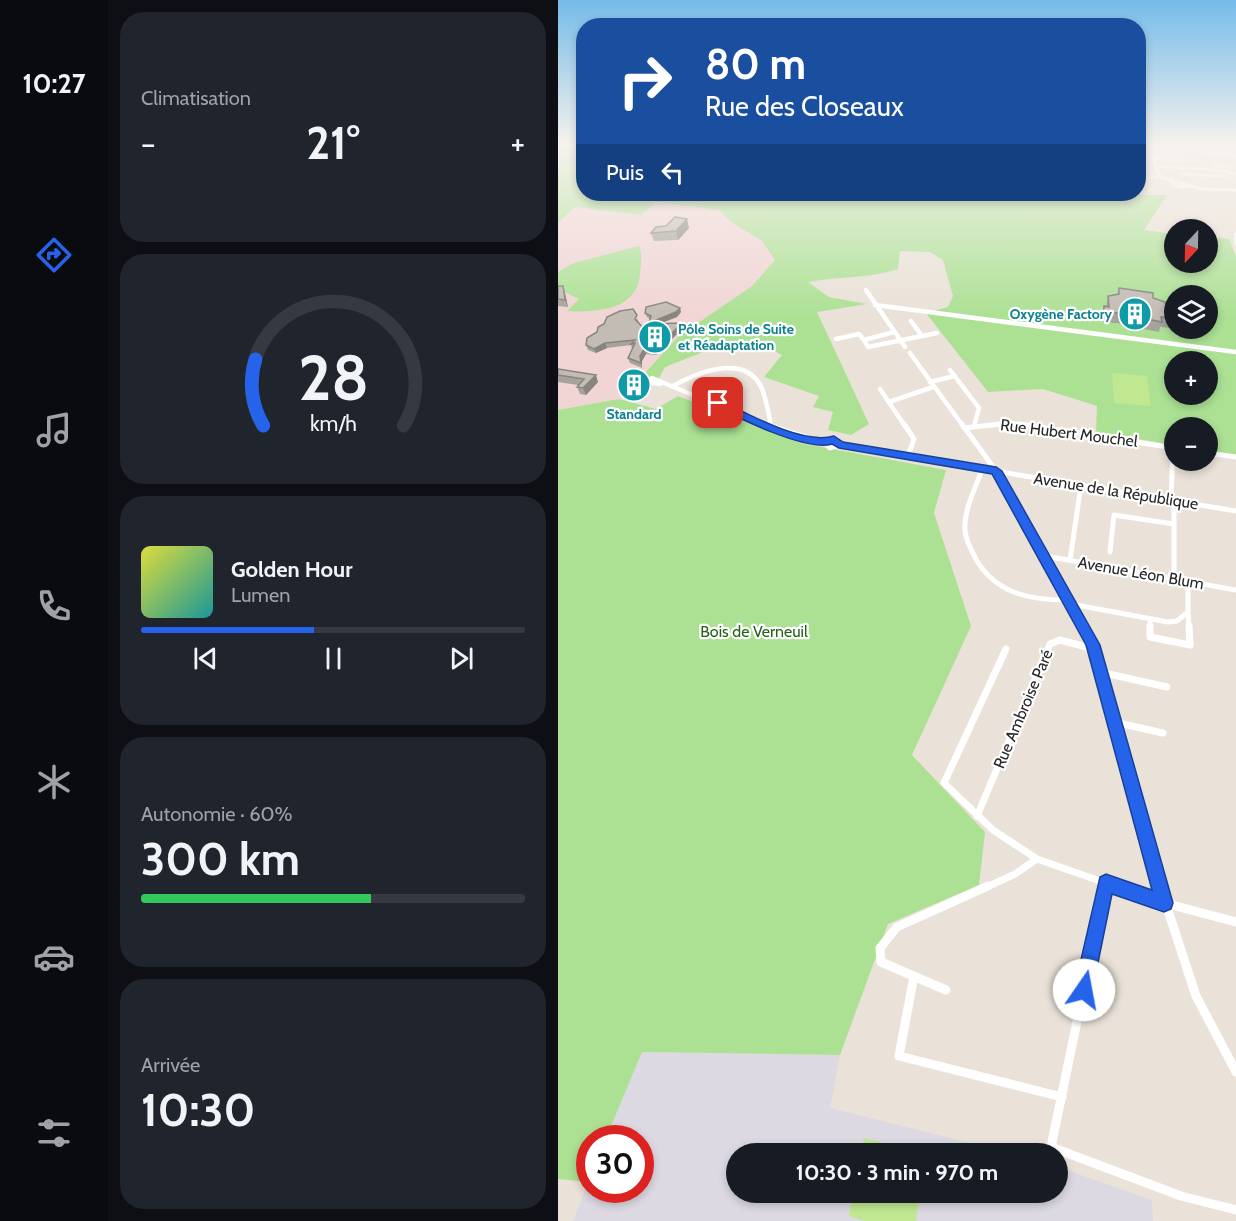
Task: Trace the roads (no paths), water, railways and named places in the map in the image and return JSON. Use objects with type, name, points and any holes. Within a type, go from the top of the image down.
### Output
[{"type":"street","points":[[1236,234],[1236,244]]},
{"type":"street","points":[[866,290],[906,347]]},
{"type":"street","points":[[875,305],[1236,352]]},
{"type":"street","points":[[911,321],[922,336]]},
{"type":"street","points":[[864,340],[894,332]]},
{"type":"street","points":[[836,339],[859,334],[868,347],[938,333]]},
{"type":"street","points":[[909,353],[996,471],[1045,556],[1094,649],[1164,903],[1196,996],[1236,1072]]},
{"type":"street","points":[[673,386],[686,377],[708,370],[724,369],[748,373],[760,382],[769,413],[770,428]]},
{"type":"street","points":[[950,370],[979,408],[974,426]]},
{"type":"street","points":[[889,402],[905,398],[912,392],[955,376]]},
{"type":"street","name":"Avenue de la République","points":[[651,380],[718,403],[770,428],[825,443],[830,448],[839,445],[1236,511]]},
{"type":"street","points":[[880,389],[914,439],[908,456]]},
{"type":"street","name":"Rue Hubert Mouchel","points":[[964,428],[1011,423],[1164,446]]},
{"type":"street","points":[[1218,454],[1236,457]]},
{"type":"street","points":[[982,469],[965,529],[966,539],[982,572],[997,586],[1010,592],[1150,619],[1177,621],[1188,612]]},
{"type":"street","points":[[1174,471],[1174,579]]},
{"type":"street","points":[[1070,560],[1081,485]]},
{"type":"street","points":[[1110,552],[1114,515],[1174,524]]},
{"type":"street","name":"Avenue Léon Blum","points":[[1045,556],[1236,590]]},
{"type":"street","points":[[1150,619],[1150,637],[1190,645],[1188,581]]},
{"type":"street","name":"Rue Ambroise Paré","points":[[977,816],[1050,644],[1060,640],[1094,649]]},
{"type":"street","points":[[1006,649],[944,783],[977,816],[1038,860],[1164,903],[1236,922]]},
{"type":"street","points":[[1100,672],[1167,687]]},
{"type":"street","points":[[1114,722],[1163,733]]},
{"type":"street","points":[[946,990],[882,962],[880,948],[897,927],[1014,874],[1038,860]]},
{"type":"street","points":[[1106,883],[1051,1148],[1181,1196],[1236,1210]]},
{"type":"street","points":[[914,976],[898,1056],[1062,1097]]},
{"type":"place","name":"Oxygène Factory","points":[[1135,314]]},
{"type":"place","name":"Pôle Soins de Suite et Réadaptation","points":[[655,337]]},
{"type":"place","name":"Standard","points":[[634,385]]},
{"type":"park label","name":"Bois de Verneuil","points":[[754,631]]}]
